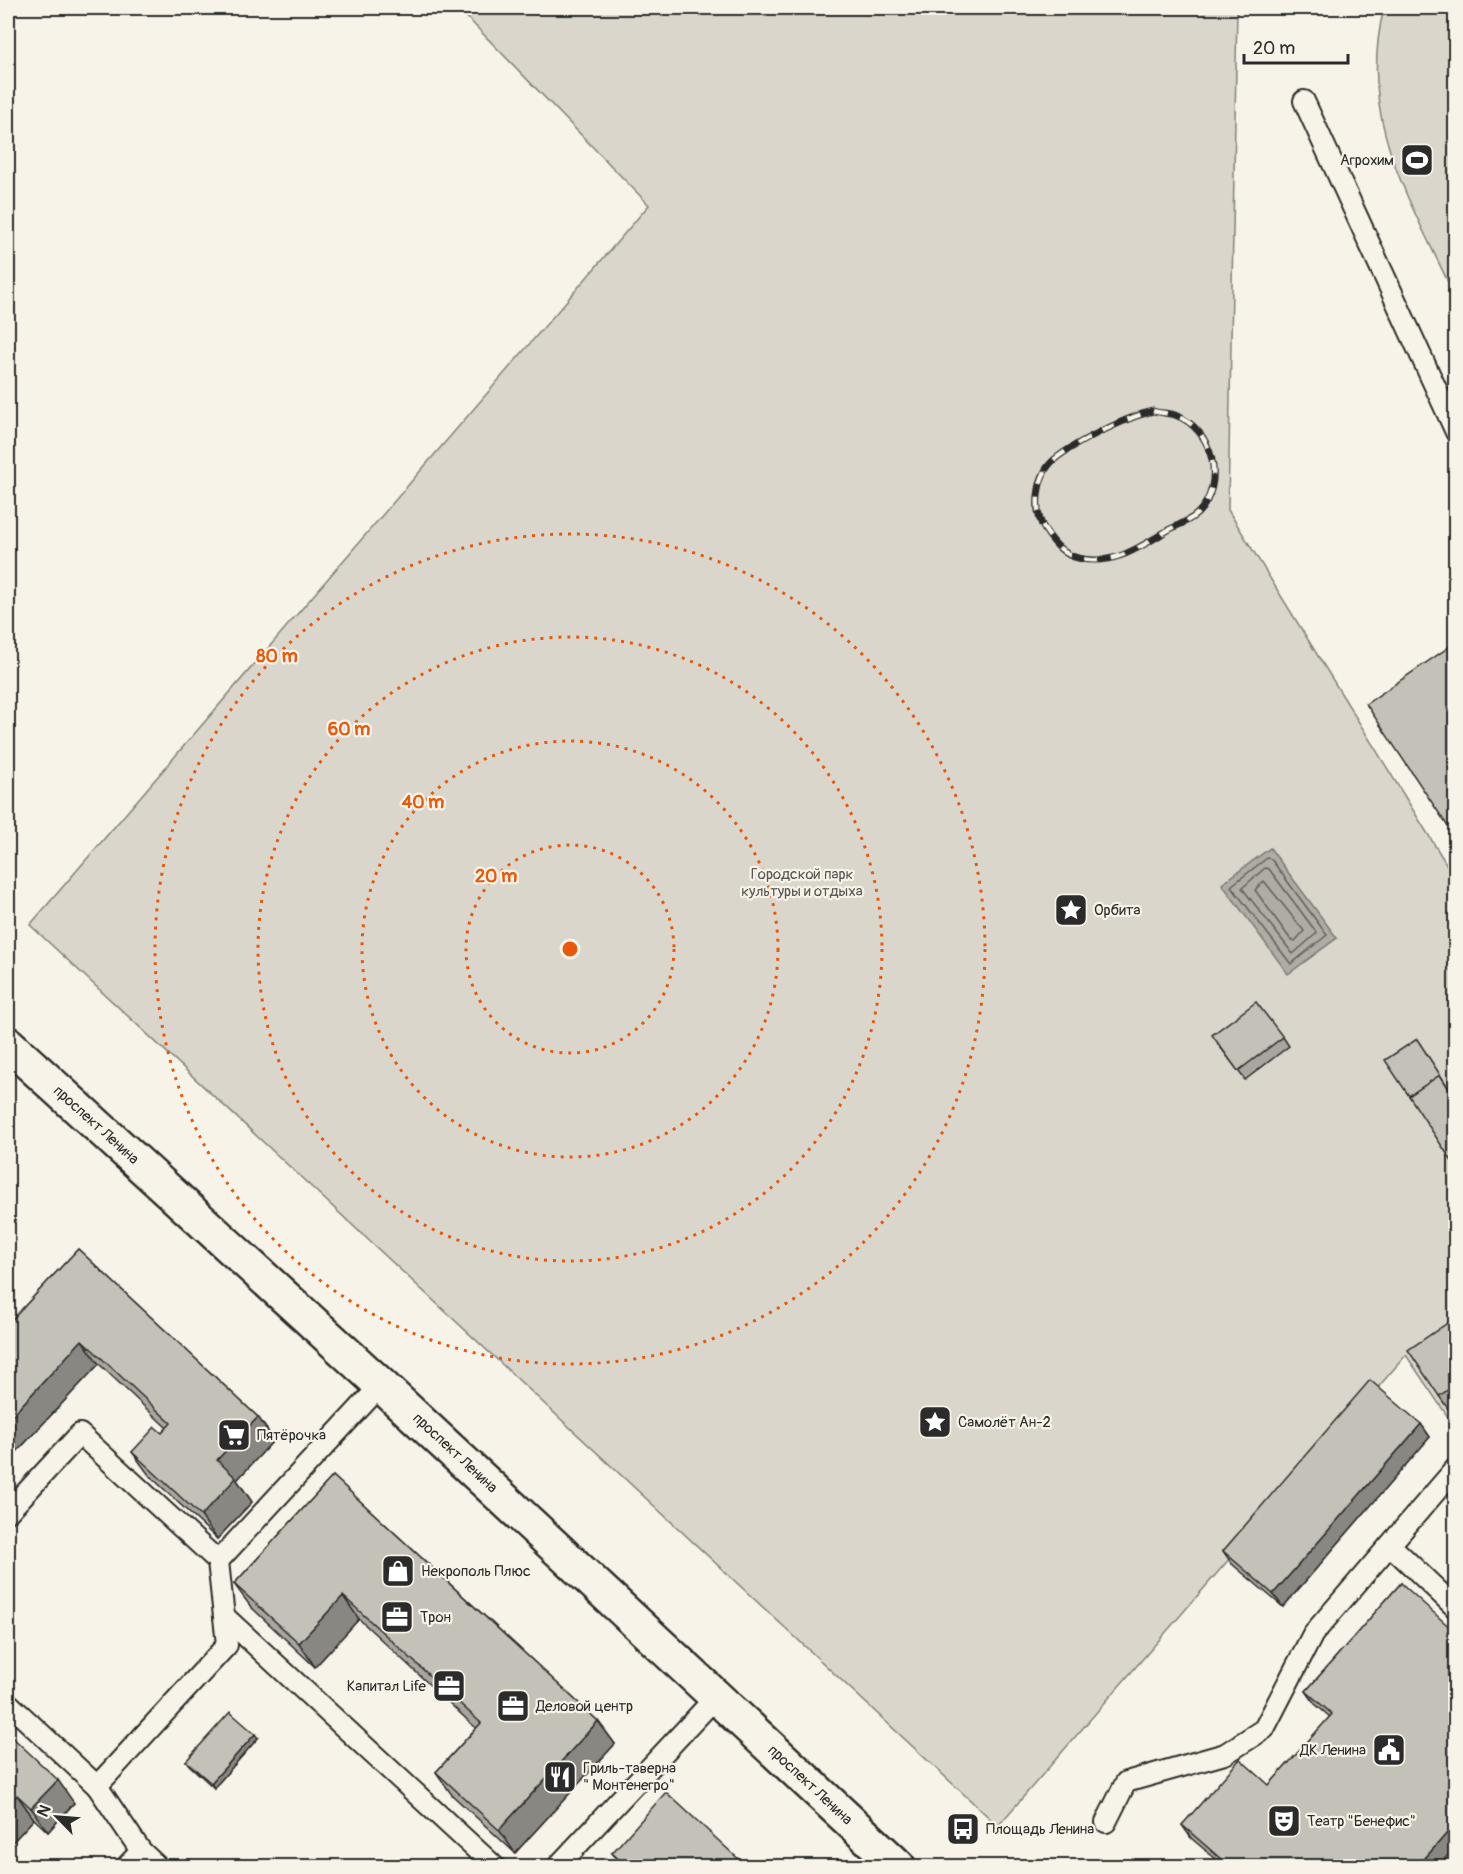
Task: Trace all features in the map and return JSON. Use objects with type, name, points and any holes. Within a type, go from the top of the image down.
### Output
[{"type":"main road","name":"проспект Ленина","points":[[8,1044],[381,1385],[898,1866]]},
{"type":"lane","points":[[1304,101],[1455,432]]},
{"type":"lane","points":[[218,1561],[381,1385]]},
{"type":"lane","points":[[8,1512],[80,1434],[218,1561],[227,1645],[97,1786]]},
{"type":"lane","points":[[1106,1822],[1126,1782],[1225,1754],[1264,1729],[1313,1634],[1455,1468]]},
{"type":"lane","points":[[1390,1545],[1455,1608]]},
{"type":"lane","points":[[224,1616],[494,1866]]},
{"type":"lane","points":[[558,1866],[716,1697]]},
{"type":"lane","points":[[8,1703],[97,1786],[141,1851],[157,1866]]},
{"type":"lane","points":[[127,1866],[141,1851]]},
{"type":"green space","name":"Городской парк культуры и отдыха","points":[[458,8],[1237,8],[1228,510],[1455,878],[1455,1417],[1448,1417],[1406,1355],[998,1826],[30,925],[649,205]]},
{"type":"green space","name":"Агрохим","points":[[1384,8],[1455,8],[1455,297],[1405,192],[1382,122],[1377,86],[1377,48]]},
{"type":"water","points":[[1270,848],[1337,938],[1288,974],[1222,884]]},
{"type":"building","points":[[1455,643],[1455,837],[1366,704]]},
{"type":"building","points":[[1256,1002],[1283,1037],[1238,1071],[1212,1035]]},
{"type":"building","points":[[1417,1039],[1448,1087],[1440,1075],[1409,1096],[1385,1060]]},
{"type":"building","points":[[1440,1075],[1455,1098],[1455,1166],[1409,1096]]},
{"type":"building","points":[[78,1249],[258,1417],[217,1460],[236,1478],[201,1516],[132,1452],[155,1427],[162,1433],[171,1423],[82,1340],[8,1420],[8,1324]]},
{"type":"building","points":[[1455,1318],[1455,1385],[1439,1396],[1408,1350]]},
{"type":"building","points":[[1370,1380],[1421,1424],[1273,1594],[1223,1551]]},
{"type":"building","name":"Деловой центр","points":[[333,1476],[598,1721],[499,1830],[436,1772],[481,1723],[343,1596],[299,1643],[234,1584]]},
{"type":"building","name":"ДК Ленина","points":[[1401,1583],[1455,1632],[1455,1824],[1418,1866],[1229,1866],[1182,1825],[1240,1759],[1269,1785],[1332,1714],[1306,1691]]},
{"type":"building","points":[[230,1712],[255,1734],[211,1783],[186,1761]]},
{"type":"building","points":[[10,1735],[58,1780],[31,1808],[17,1795],[8,1806],[8,1737]]},
{"type":"building","points":[[666,1792],[746,1866],[626,1866],[612,1853]]},
{"type":"railway","points":[[1153,411],[1175,415],[1188,422],[1199,432],[1207,445],[1212,458],[1213,473],[1212,487],[1207,501],[1192,518],[1127,553],[1103,560],[1091,560],[1078,558],[1063,551],[1045,530],[1039,513],[1040,483],[1049,465],[1088,438],[1116,424],[1153,411]]},
{"type":"place","name":"Агрохим","points":[[1417,160]]},
{"type":"place","name":"Орбита","points":[[1071,910]]},
{"type":"place","name":"Самолёт Ан-2","points":[[935,1422]]},
{"type":"place","name":"Пятёрочка","points":[[234,1435]]},
{"type":"place","name":"Некрополь Плюс","points":[[398,1571]]},
{"type":"place","name":"Трон","points":[[397,1617]]},
{"type":"place","name":"Капитал Life","points":[[449,1686]]},
{"type":"place","name":"Деловой центр","points":[[513,1706]]},
{"type":"place","name":"ДК Ленина","points":[[1389,1750]]},
{"type":"place","name":"Гриль-таверна \" Монтенегро\"","points":[[560,1777]]},
{"type":"place","name":"Театр \"Бенефис\"","points":[[1284,1821]]},
{"type":"place","name":"Площадь Ленина","points":[[963,1829]]}]
